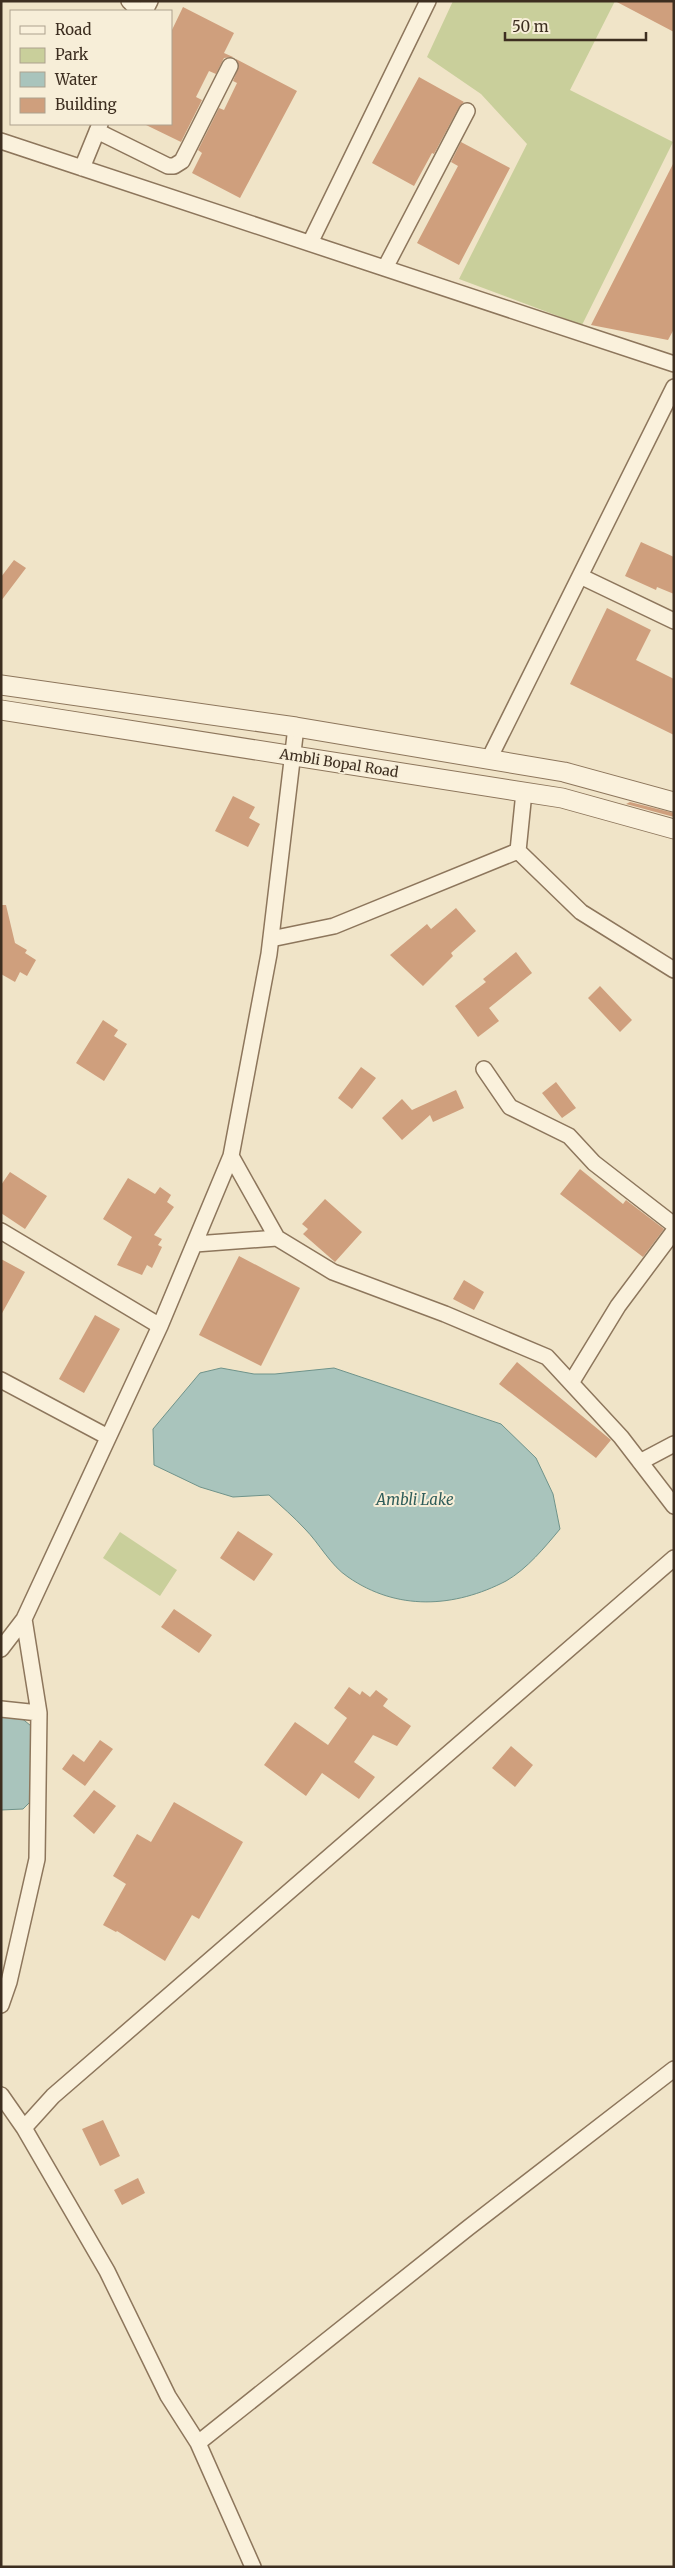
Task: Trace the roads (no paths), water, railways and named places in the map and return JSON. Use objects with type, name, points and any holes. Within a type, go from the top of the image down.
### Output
[{"type":"street","points":[[129,1],[138,10]]},
{"type":"street","points":[[310,243],[428,1]]},
{"type":"street","points":[[82,168],[99,128],[168,166],[174,166],[182,161],[230,66]]},
{"type":"street","points":[[385,268],[467,111]]},
{"type":"street","points":[[1,141],[674,364]]},
{"type":"street","points":[[489,759],[674,387]]},
{"type":"street","points":[[580,576],[674,620]]},
{"type":"street","name":"Ambli Bopal Road","points":[[1,685],[296,727],[564,772],[674,802]]},
{"type":"street","name":"Ambli Bopal Road","points":[[1,710],[562,798],[674,829]]},
{"type":"street","points":[[1,1649],[24,1618],[160,1326],[231,1156],[271,939],[296,727]]},
{"type":"street","points":[[562,798],[564,772]]},
{"type":"street","points":[[518,851],[524,792]]},
{"type":"street","points":[[271,939],[334,926],[518,851]]},
{"type":"street","points":[[518,851],[581,912],[674,970]]},
{"type":"street","points":[[484,1069],[510,1107],[569,1136],[594,1163],[674,1225]]},
{"type":"street","points":[[231,1156],[277,1238],[333,1272],[445,1314],[547,1357],[621,1437],[674,1506]]},
{"type":"street","points":[[1,1231],[160,1326]]},
{"type":"street","points":[[571,1383],[618,1306],[674,1231]]},
{"type":"street","points":[[195,1244],[277,1238]]},
{"type":"street","points":[[1,1380],[108,1437]]},
{"type":"street","points":[[640,1462],[674,1444]]},
{"type":"street","points":[[24,2128],[61,2090],[674,1558]]},
{"type":"street","points":[[1,2005],[9,1982],[37,1859],[39,1713],[24,1618]]},
{"type":"street","points":[[1,1709],[39,1713]]},
{"type":"street","points":[[198,2443],[468,2228],[674,2069]]},
{"type":"street","points":[[1,2095],[24,2128],[107,2271],[168,2396],[198,2443],[253,2567]]},
{"type":"water","name":"Ambli Lake","points":[[221,1368],[254,1374],[275,1374],[334,1368],[501,1424],[536,1458],[553,1494],[560,1529],[535,1557],[514,1576],[486,1590],[466,1597],[426,1602],[386,1596],[367,1588],[342,1572],[305,1529],[269,1495],[233,1497],[200,1487],[154,1465],[153,1429],[200,1373]]},
{"type":"water","points":[[1,1711],[14,1712],[36,1730],[36,1796],[23,1809],[1,1810]]}]
